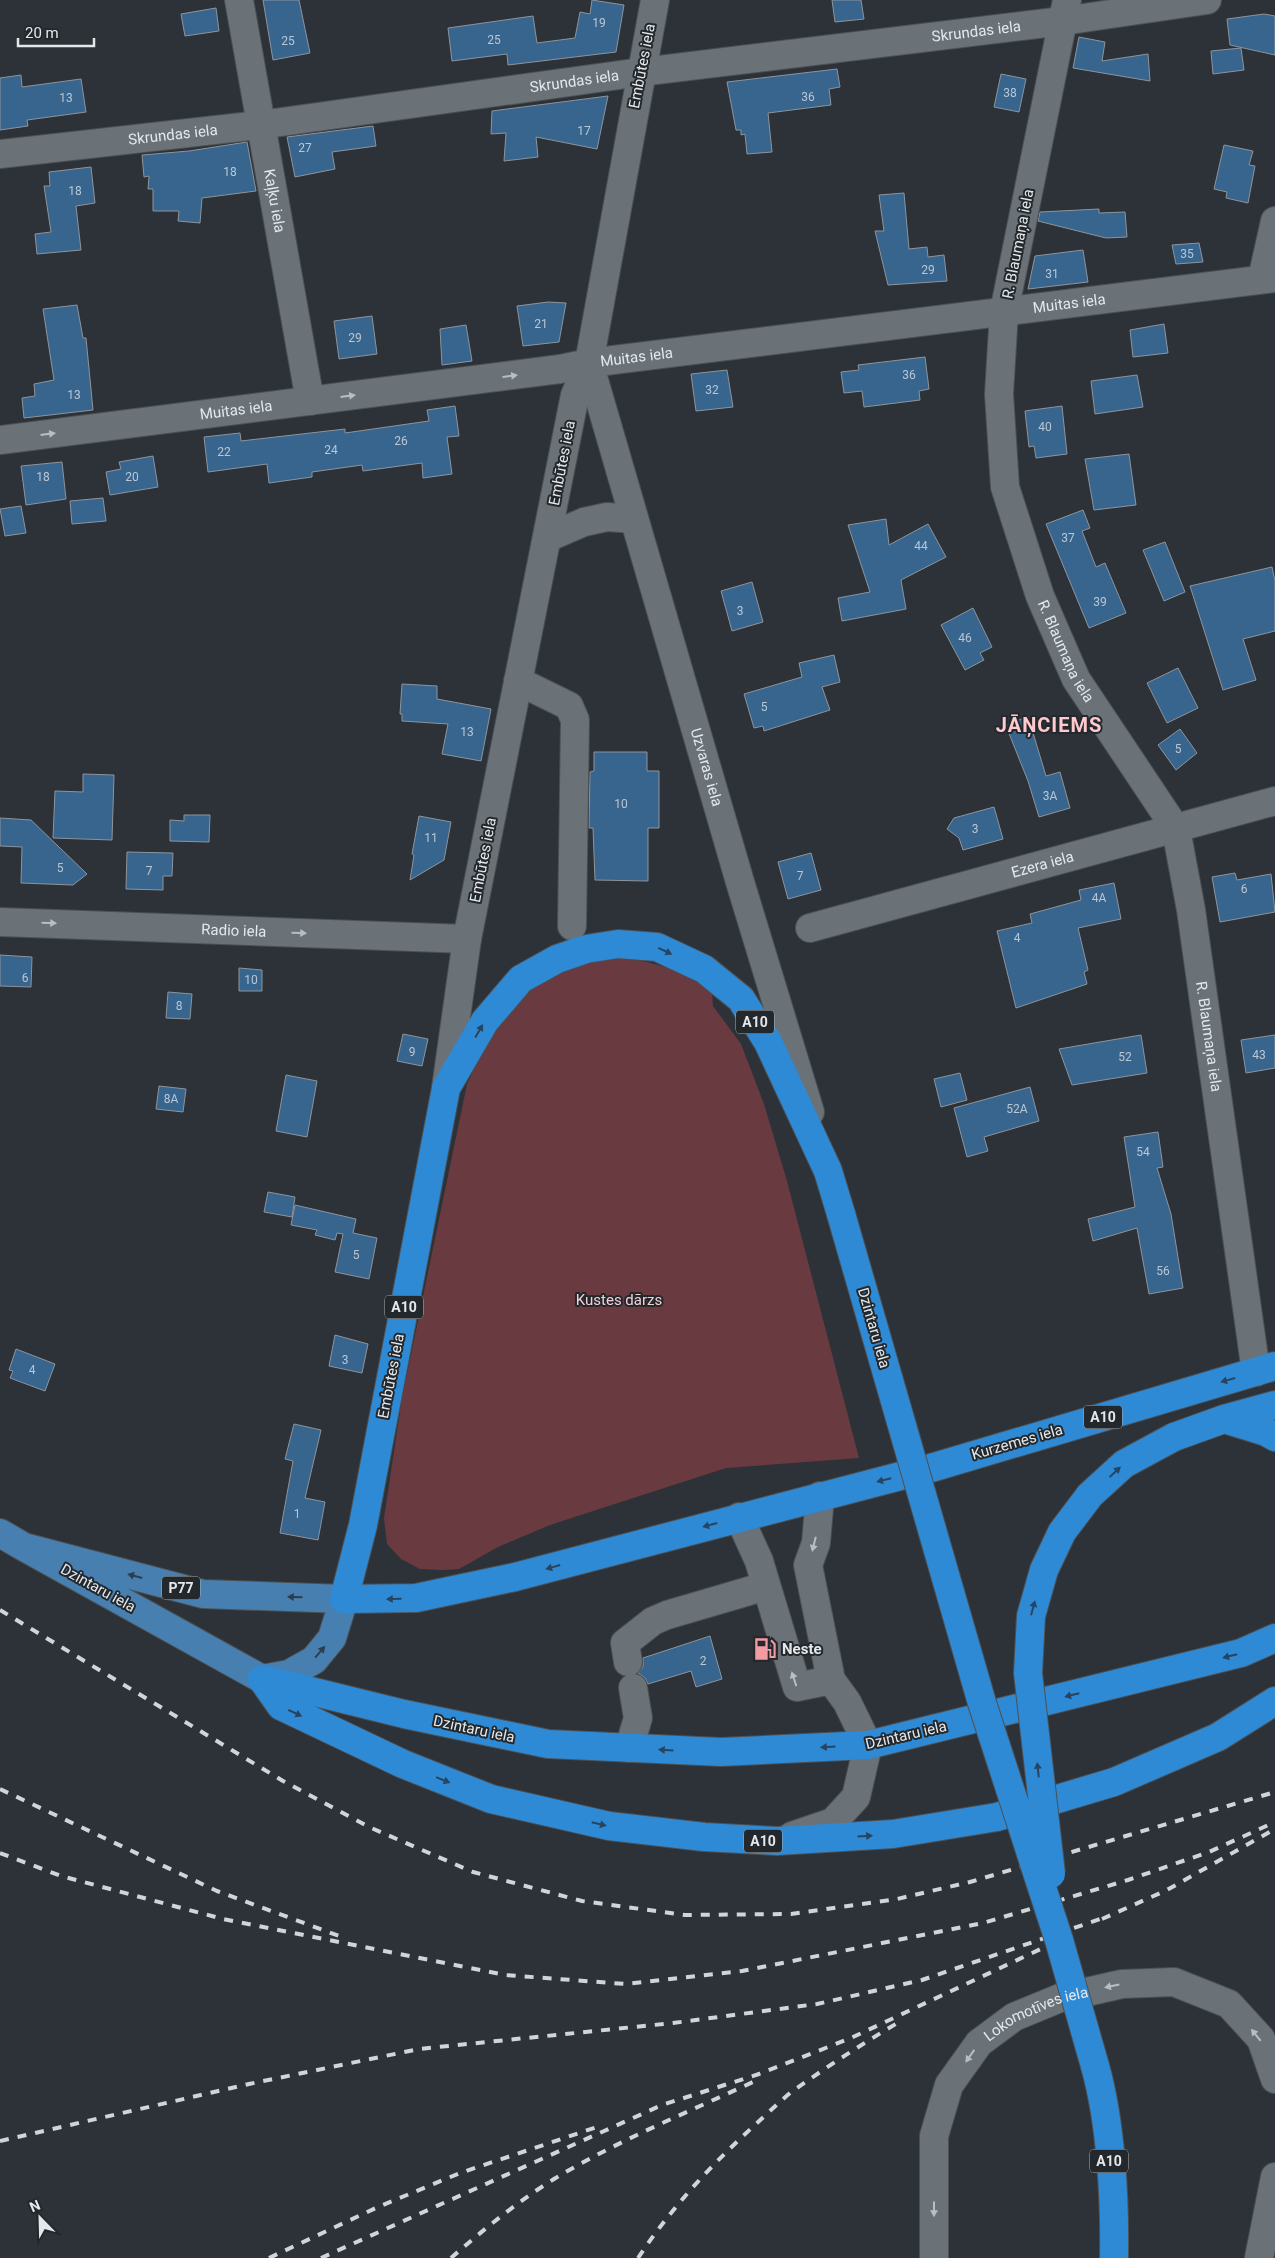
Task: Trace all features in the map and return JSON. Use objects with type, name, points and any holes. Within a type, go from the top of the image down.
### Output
[{"type":"highway","name":"A10","points":[[446,1088],[485,1021],[521,979],[557,959],[586,949],[618,944],[657,948],[704,970],[741,999],[768,1042],[828,1171]]},
{"type":"highway","name":"Embūtes iela","points":[[344,1599],[363,1525],[446,1088]]},
{"type":"highway","name":"Dzintaru iela","points":[[828,1171],[982,1703],[1059,1940],[1095,2066],[1105,2121],[1110,2171],[1114,2258]]},
{"type":"highway","name":"Kurzemes iela","points":[[820,1496],[931,1468],[1266,1369]]},
{"type":"highway","name":"A10","points":[[1059,1940],[1028,1673],[1031,1616],[1044,1570],[1062,1532],[1090,1495],[1124,1464],[1174,1437],[1224,1419],[1275,1405]]},
{"type":"highway","points":[[1224,1419],[1266,1432],[1275,1437]]},
{"type":"highway","name":"A10","points":[[344,1599],[416,1598],[515,1577],[820,1496]]},
{"type":"highway","name":"Dzintaru iela","points":[[262,1679],[404,1714],[548,1744],[721,1752],[868,1745],[1241,1653],[1275,1638]]},
{"type":"highway","name":"A10","points":[[262,1679],[281,1706],[404,1764],[491,1799],[609,1826],[704,1837],[777,1841],[893,1834],[997,1817],[1114,1782],[1218,1737],[1275,1701]]},
{"type":"main road","name":"Dzintaru iela","points":[[0,1533],[262,1679]]},
{"type":"main road","name":"P77","points":[[24,1547],[203,1594],[344,1599]]},
{"type":"main road","name":"Embūtes iela","points":[[262,1679],[289,1674],[314,1660],[332,1638],[344,1599]]},
{"type":"street","name":"Kaļķu iela","points":[[238,0],[310,401]]},
{"type":"street","name":"Embūtes iela","points":[[446,1088],[467,939],[575,395],[589,363],[655,0]]},
{"type":"street","name":"Skrundas iela","points":[[0,154],[260,125],[1065,10],[1207,0]]},
{"type":"street","name":"R. Blaumaņa iela","points":[[1065,10],[1004,312],[999,394],[1005,486],[1040,596],[1076,679],[1176,830],[1266,1369]]},
{"type":"street","points":[[1268,278],[1275,220]]},
{"type":"street","name":"Muitas iela","points":[[0,440],[560,369],[589,363],[1268,278]]},
{"type":"street","name":"Uzvaras iela","points":[[589,363],[737,873],[828,1171]]},
{"type":"street","points":[[547,538],[584,522],[607,517],[634,519]]},
{"type":"street","points":[[518,681],[569,706],[575,720],[572,926]]},
{"type":"street","name":"Ezera iela","points":[[810,928],[1176,830],[1275,801]]},
{"type":"street","name":"Radio iela","points":[[0,922],[467,939]]},
{"type":"street","points":[[777,1841],[833,1822],[856,1797],[868,1745],[847,1702],[831,1680],[808,1565],[816,1543],[820,1496]]},
{"type":"street","points":[[739,1517],[759,1561],[797,1687],[831,1680]]},
{"type":"street","points":[[628,1748],[638,1718],[625,1643],[652,1621],[766,1586]]},
{"type":"street","name":"Lokomotīves iela","points":[[934,2258],[934,2136],[949,2085],[979,2043],[1014,2017],[1060,1998],[1122,1984],[1174,1982],[1229,2004],[1261,2039],[1275,2079]]},
{"type":"street","points":[[1259,2258],[1275,2177]]},
{"type":"green space","name":"Kustes dārzs","points":[[626,958],[671,969],[712,992],[713,1006],[741,1044],[764,1104],[787,1181],[859,1458],[726,1468],[550,1525],[498,1547],[459,1569],[420,1569],[401,1559],[387,1544],[384,1518],[402,1398],[467,1084],[492,1031],[514,1004],[539,983],[564,970],[588,962]]},
{"type":"building","points":[[263,0],[299,0],[310,53],[273,60]]},
{"type":"building","points":[[592,0],[624,5],[616,52],[508,65],[507,54],[452,61],[448,28],[533,16],[537,43],[575,38],[580,12],[590,14]]},
{"type":"building","points":[[832,0],[861,0],[864,19],[835,22]]},
{"type":"building","points":[[216,8],[219,31],[185,36],[181,14]]},
{"type":"building","points":[[1264,14],[1275,16],[1275,55],[1230,45],[1227,19]]},
{"type":"building","points":[[1079,37],[1105,42],[1102,61],[1148,54],[1150,81],[1073,68]]},
{"type":"building","points":[[1241,48],[1244,70],[1213,74],[1211,51]]},
{"type":"building","points":[[837,69],[840,87],[829,89],[831,105],[768,113],[772,152],[747,154],[745,134],[741,135],[741,130],[736,130],[727,82]]},
{"type":"building","points":[[1001,74],[1026,79],[1019,112],[994,107]]},
{"type":"building","points":[[21,75],[22,87],[81,79],[86,112],[27,120],[28,126],[0,130],[0,78]]},
{"type":"building","points":[[608,96],[597,149],[536,137],[538,157],[504,161],[506,133],[491,134],[492,111]]},
{"type":"building","points":[[373,126],[376,146],[332,152],[335,169],[295,177],[287,137]]},
{"type":"building","points":[[247,142],[256,191],[202,198],[200,223],[178,221],[179,211],[153,211],[153,189],[148,189],[149,176],[144,177],[142,155],[189,151]]},
{"type":"building","points":[[1224,145],[1253,151],[1249,165],[1255,166],[1248,203],[1226,198],[1227,192],[1214,189]]},
{"type":"building","points":[[91,167],[95,203],[76,206],[81,250],[37,254],[35,234],[51,232],[44,186],[50,186],[49,172]]},
{"type":"building","points":[[904,193],[909,249],[927,247],[928,257],[944,255],[947,281],[888,285],[875,231],[884,231],[879,195]]},
{"type":"building","points":[[1099,209],[1099,213],[1125,212],[1127,237],[1106,238],[1038,221],[1040,212]]},
{"type":"building","points":[[1199,243],[1203,262],[1176,264],[1172,245]]},
{"type":"building","points":[[1083,250],[1088,282],[1028,289],[1035,256]]},
{"type":"building","points":[[548,302],[566,303],[559,342],[523,346],[517,306]]},
{"type":"building","points":[[77,305],[83,338],[86,338],[93,410],[24,418],[22,398],[35,396],[34,384],[54,380],[43,309]]},
{"type":"building","points":[[372,316],[377,354],[339,359],[334,321]]},
{"type":"building","points":[[1164,324],[1168,353],[1133,357],[1130,330]]},
{"type":"building","points":[[466,325],[472,361],[442,365],[440,329]]},
{"type":"building","points":[[925,357],[929,389],[919,391],[920,400],[864,407],[862,391],[844,393],[841,372],[859,370],[858,365]]},
{"type":"building","points":[[727,370],[733,407],[696,411],[691,374]]},
{"type":"building","points":[[1137,375],[1143,407],[1095,414],[1091,381]]},
{"type":"building","points":[[455,406],[459,436],[447,437],[452,474],[423,478],[422,463],[363,471],[362,465],[312,472],[312,477],[269,483],[267,464],[208,472],[204,437],[240,433],[241,441],[345,429],[345,433],[429,421],[427,410]]},
{"type":"building","points":[[1062,406],[1067,454],[1036,458],[1034,446],[1029,447],[1025,411]]},
{"type":"building","points":[[1129,454],[1136,505],[1094,510],[1085,459]]},
{"type":"building","points":[[153,456],[158,487],[110,495],[106,472],[121,469],[119,462]]},
{"type":"building","points":[[62,462],[66,499],[26,505],[21,466]]},
{"type":"building","points":[[103,498],[106,521],[72,524],[70,501]]},
{"type":"building","points":[[21,506],[26,533],[5,536],[0,509]]},
{"type":"building","points":[[1083,510],[1090,528],[1082,531],[1096,567],[1105,563],[1126,613],[1089,628],[1046,524]]},
{"type":"building","points":[[886,519],[889,545],[928,524],[946,557],[901,580],[906,609],[842,621],[838,598],[870,592],[848,525]]},
{"type":"building","points":[[1165,542],[1185,592],[1164,601],[1143,550]]},
{"type":"building","points":[[1272,567],[1275,581],[1275,631],[1243,639],[1256,680],[1223,690],[1190,586]]},
{"type":"building","points":[[752,582],[763,622],[732,631],[721,591]]},
{"type":"building","points":[[973,608],[992,647],[980,653],[984,660],[965,670],[941,625]]},
{"type":"building","points":[[834,655],[840,682],[822,687],[830,710],[764,731],[763,726],[754,728],[744,694],[802,677],[799,663]]},
{"type":"building","points":[[1178,668],[1198,708],[1167,723],[1147,683]]},
{"type":"building","points":[[402,684],[437,686],[437,699],[491,709],[481,761],[442,754],[448,724],[402,721],[402,714],[400,714]]},
{"type":"building","points":[[1028,716],[1046,776],[1060,772],[1070,808],[1039,817],[1028,781],[1006,726]]},
{"type":"building","points":[[1180,729],[1197,753],[1176,770],[1158,745]]},
{"type":"building","points":[[594,752],[647,752],[647,771],[659,771],[659,828],[648,828],[648,881],[595,880],[593,828],[589,828],[590,772],[594,771]]},
{"type":"building","points":[[83,774],[114,775],[112,840],[53,838],[55,791],[83,792]]},
{"type":"building","points":[[994,807],[1003,839],[963,850],[959,838],[947,829],[954,818]]},
{"type":"building","points":[[184,815],[210,815],[209,842],[170,841],[170,820],[184,821]]},
{"type":"building","points":[[419,816],[451,822],[444,860],[410,880],[414,855],[412,854]]},
{"type":"building","points":[[0,818],[31,820],[87,874],[73,885],[21,883],[22,847],[0,846]]},
{"type":"building","points":[[127,852],[173,853],[172,876],[163,876],[163,890],[126,889]]},
{"type":"building","points":[[811,853],[821,890],[788,899],[778,862]]},
{"type":"building","points":[[1235,873],[1237,880],[1271,874],[1275,912],[1220,922],[1212,877]]},
{"type":"building","points":[[1114,883],[1121,919],[1078,928],[1088,970],[1084,972],[1087,984],[1016,1008],[997,931],[1032,923],[1030,914],[1081,900],[1079,890]]},
{"type":"building","points":[[0,955],[32,957],[31,987],[0,986]]},
{"type":"building","points":[[239,968],[262,970],[262,991],[239,991]]},
{"type":"building","points":[[168,992],[192,994],[190,1019],[166,1018]]},
{"type":"building","points":[[403,1034],[428,1039],[422,1066],[397,1061]]},
{"type":"building","points":[[1141,1035],[1147,1073],[1072,1085],[1059,1049]]},
{"type":"building","points":[[1275,1035],[1275,1068],[1246,1073],[1241,1040]]},
{"type":"building","points":[[960,1073],[967,1100],[941,1107],[934,1079]]},
{"type":"building","points":[[286,1075],[317,1081],[307,1137],[276,1131]]},
{"type":"building","points":[[159,1086],[186,1089],[183,1112],[156,1109]]},
{"type":"building","points":[[1030,1087],[1039,1121],[984,1137],[988,1151],[967,1157],[954,1108]]},
{"type":"building","points":[[1158,1132],[1163,1167],[1157,1168],[1171,1214],[1183,1288],[1149,1294],[1137,1228],[1093,1241],[1088,1219],[1135,1207],[1124,1137]]},
{"type":"building","points":[[268,1192],[295,1197],[292,1217],[264,1212]]},
{"type":"building","points":[[295,1205],[356,1219],[353,1233],[377,1238],[369,1279],[335,1272],[343,1234],[337,1233],[335,1240],[315,1235],[317,1230],[291,1225]]},
{"type":"building","points":[[335,1335],[368,1344],[362,1373],[329,1366]]},
{"type":"building","points":[[16,1349],[55,1364],[45,1391],[10,1378],[13,1371],[9,1370]]},
{"type":"building","points":[[294,1424],[321,1430],[305,1498],[325,1502],[318,1540],[280,1533],[293,1461],[285,1459]]},
{"type":"building","points":[[710,1636],[722,1679],[696,1687],[691,1671],[648,1684],[645,1678],[638,1673],[643,1667],[643,1658]]},
{"type":"railway","points":[[0,1610],[283,1781],[369,1827],[473,1872],[582,1901],[685,1915],[791,1914],[897,1899],[970,1882],[1275,1792]]},
{"type":"railway","points":[[0,1789],[217,1891],[342,1937]]},
{"type":"railway","points":[[0,1853],[61,1876],[223,1919],[505,1975],[626,1984],[742,1971],[983,1923],[1128,1880],[1209,1852],[1275,1822]]},
{"type":"railway","points":[[1102,1919],[1167,1890],[1273,1830]]},
{"type":"railway","points":[[0,2141],[249,2084],[419,2049],[673,2023],[817,2004],[922,1980],[1109,1916]]},
{"type":"railway","points":[[321,2258],[662,2105],[759,2074],[851,2038],[1062,1939]]},
{"type":"railway","points":[[638,2258],[693,2187],[781,2101],[830,2065],[899,2022]]},
{"type":"railway","points":[[451,2258],[527,2197],[578,2165],[677,2116],[753,2082]]},
{"type":"railway","points":[[269,2258],[378,2207],[460,2173],[600,2126]]},
{"type":"place","name":"Neste","points":[[765,1649]]},
{"type":"district","name":"JĀŅCIEMS","points":[[1049,725]]}]
